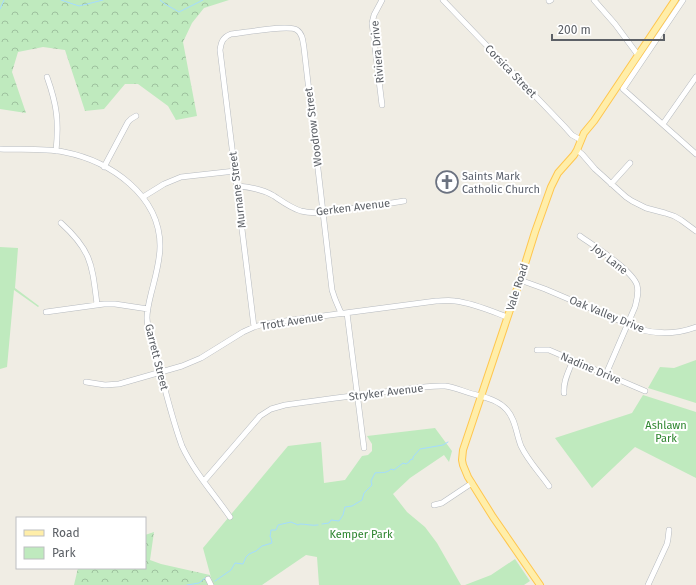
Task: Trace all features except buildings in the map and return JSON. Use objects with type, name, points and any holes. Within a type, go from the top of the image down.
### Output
[{"type":"main road","name":"Vale Road","points":[[540,585],[493,517],[465,471],[462,455],[463,450],[550,187],[558,173],[577,150],[584,133],[620,86],[638,55],[675,0]]},
{"type":"street","name":"Riviera Drive","points":[[382,0],[374,14],[372,23],[382,105]]},
{"type":"street","name":"Corsica Street","points":[[443,0],[564,126],[581,140]]},
{"type":"street","points":[[594,0],[615,24],[638,55]]},
{"type":"street","points":[[683,0],[620,86],[696,154]]},
{"type":"street","name":"Woodrow Street","points":[[220,52],[220,46],[223,39],[231,34],[285,28],[295,29],[301,35],[304,48],[332,290],[341,313]]},
{"type":"street","name":"Murnane Street","points":[[220,52],[254,327]]},
{"type":"street","points":[[47,77],[53,94],[57,116],[58,131],[56,151]]},
{"type":"street","points":[[663,124],[696,77]]},
{"type":"street","points":[[104,166],[128,122],[136,116]]},
{"type":"street","name":"Garrett Street","points":[[0,149],[46,150],[74,154],[104,166],[129,183],[143,197],[155,221],[160,245],[148,309],[147,317],[149,332],[182,446],[189,461],[230,517]]},
{"type":"street","points":[[577,150],[595,169],[626,197],[646,208],[674,216],[682,220],[696,231]]},
{"type":"street","points":[[612,184],[630,163]]},
{"type":"street","points":[[143,197],[164,184],[181,177],[235,171]]},
{"type":"street","name":"Gerken Avenue","points":[[237,186],[262,190],[299,210],[314,213],[404,201]]},
{"type":"street","points":[[60,223],[76,237],[89,258],[93,273],[97,304]]},
{"type":"street","name":"Joy Lane","points":[[580,236],[625,269],[632,276],[638,290],[637,300],[628,324],[606,374]]},
{"type":"street","name":"Oak Valley Drive","points":[[520,280],[648,331],[664,333],[681,332],[696,328]]},
{"type":"street","name":"Trott Avenue","points":[[86,382],[105,385],[119,384],[182,366],[201,358],[235,336],[264,324],[428,302],[447,301],[473,305],[507,317]]},
{"type":"street","points":[[46,312],[97,304],[115,304],[148,309]]},
{"type":"street","points":[[347,313],[364,448]]},
{"type":"street","name":"Nadine Drive","points":[[536,350],[549,350],[645,391]]},
{"type":"street","points":[[564,393],[565,380],[573,360]]},
{"type":"street","name":"Stryker Avenue","points":[[204,481],[254,423],[271,409],[285,405],[358,395],[445,386],[481,396],[502,405],[510,414],[522,448],[549,486]]},
{"type":"street","points":[[434,505],[442,503],[472,483]]},
{"type":"street","points":[[648,585],[667,544],[669,530]]},
{"type":"street","points":[[208,579],[211,585]]},
{"type":"green space","points":[[0,0],[229,0],[204,8],[192,23],[183,42],[197,116],[176,120],[168,106],[138,84],[125,84],[104,109],[85,111],[65,50],[43,47],[18,52],[12,72],[26,113],[0,109]]},
{"type":"green space","points":[[0,247],[18,248],[15,288],[39,306],[38,307],[14,290],[7,367],[0,369]]},
{"type":"green space","name":"Ashlawn Park","points":[[696,360],[696,403],[648,388],[660,367],[674,368]]},
{"type":"green space","name":"Ashlawn Park","points":[[643,395],[696,412],[696,478],[635,447],[592,488],[555,438],[632,413]]},
{"type":"green space","name":"Kemper Park","points":[[435,428],[452,451],[449,462],[444,455],[410,478],[393,494],[407,512],[425,527],[437,543],[461,585],[319,585],[317,557],[306,555],[262,585],[213,585],[203,548],[288,446],[321,442],[324,483],[345,480],[362,456],[368,455],[372,451],[372,444],[367,436]]},
{"type":"green space","points":[[154,532],[150,560],[161,564],[210,575],[213,585],[74,585],[78,569],[146,569],[146,535]]},
{"type":"green space","points":[[515,559],[530,581],[524,585],[465,585],[491,575]]},
{"type":"waterway","points":[[0,9],[4,0]]},
{"type":"waterway","points":[[61,0],[79,6],[103,0]]},
{"type":"waterway","points":[[160,0],[179,12],[203,0]]},
{"type":"waterway","points":[[322,524],[329,523],[331,520],[339,521],[343,515],[345,507],[352,506],[362,500],[364,493],[372,485],[371,481],[375,473],[385,472],[391,469],[394,470],[403,463],[406,464],[413,459],[420,449],[443,445],[448,442]]},
{"type":"waterway","points":[[215,581],[231,570],[235,563],[243,564],[249,554],[262,546],[272,543],[270,537],[271,530],[276,530],[278,525],[291,522],[298,525],[318,525]]},
{"type":"waterway","points":[[187,585],[199,583],[205,578]]},
{"type":"place","name":"Saints Mark Catholic Church","points":[[447,182]]}]
